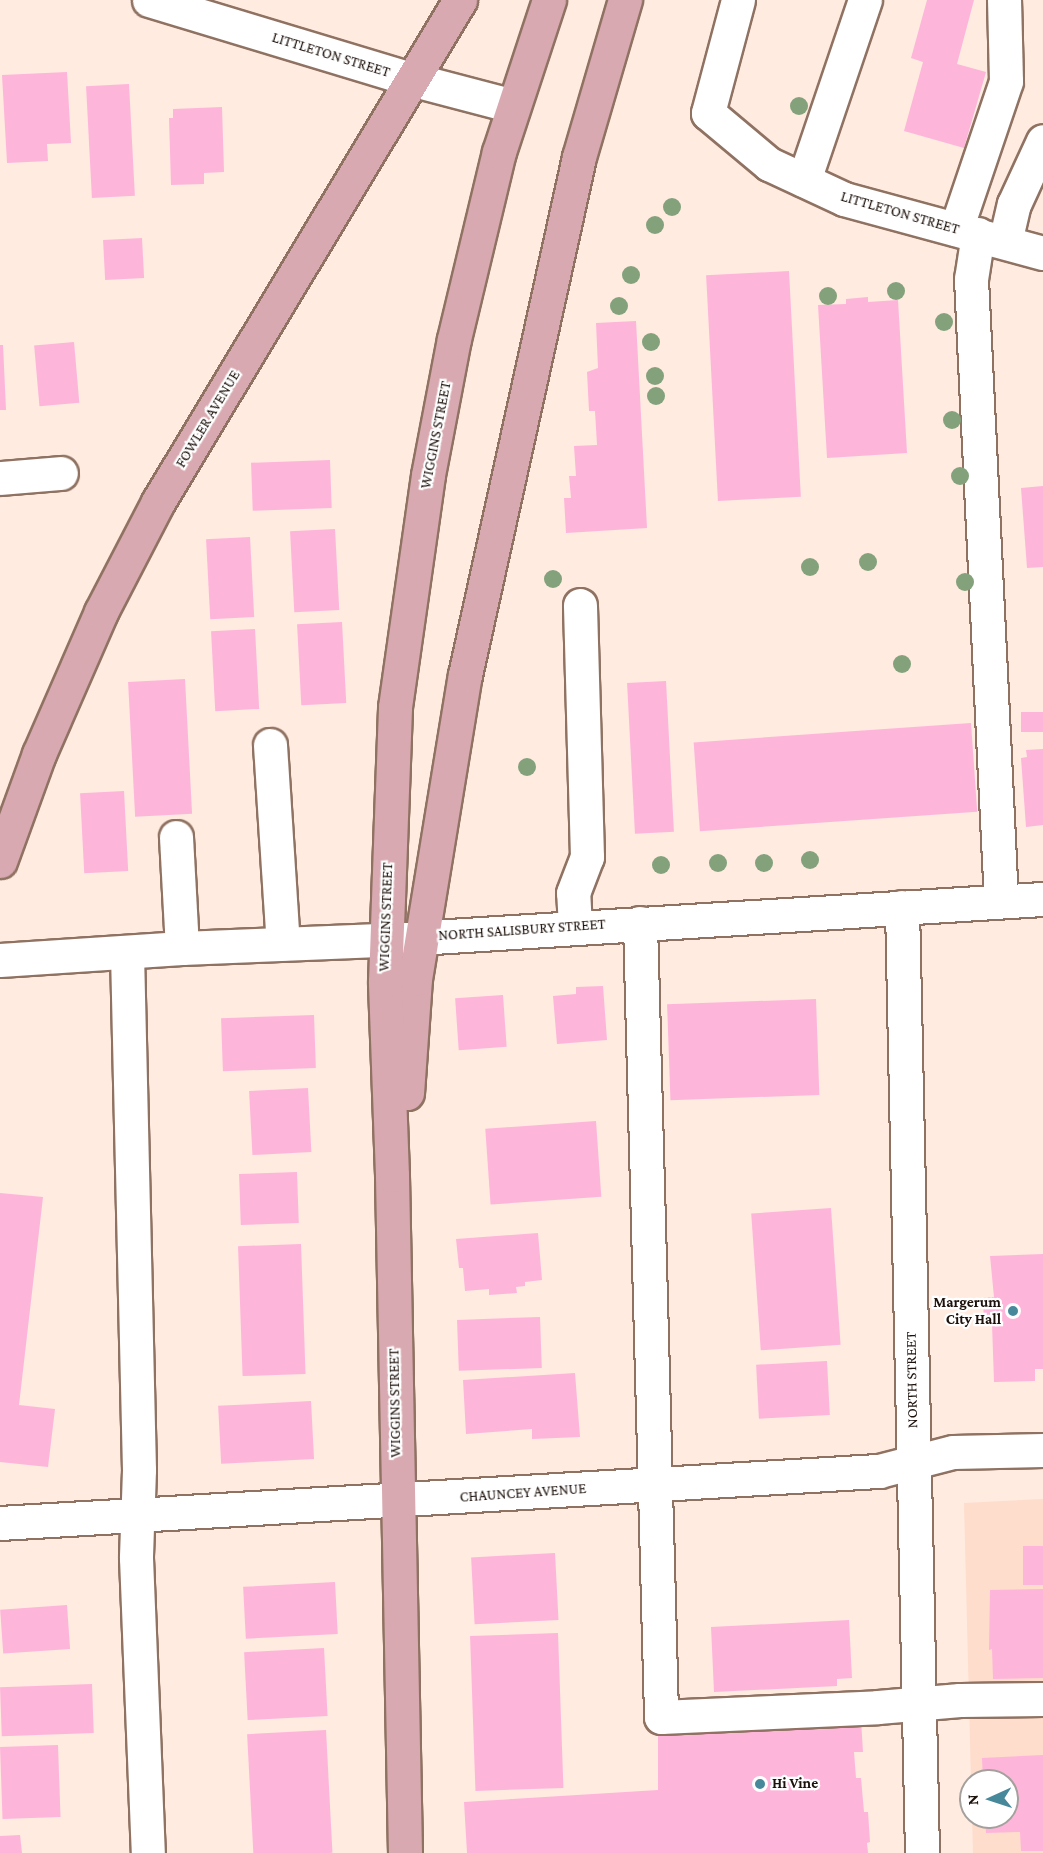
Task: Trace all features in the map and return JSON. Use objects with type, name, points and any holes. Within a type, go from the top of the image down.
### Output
[{"type":"main road","name":"FOWLER AVENUE","points":[[0,861],[39,754],[101,612],[158,502],[414,80],[460,0]]},
{"type":"main road","name":"WIGGINS STREET","points":[[405,1853],[392,1174],[385,940],[395,707],[424,497],[454,339],[499,152],[549,0]]},
{"type":"main road","points":[[392,1174],[407,1093],[415,979],[421,937],[465,675],[579,158],[625,0]]},
{"type":"street","name":"LITTLETON STREET","points":[[149,0],[192,6],[414,80],[513,106]]},
{"type":"street","name":"LITTLETON STREET","points":[[738,0],[708,113],[769,164],[844,199],[1043,253]]},
{"type":"street","points":[[804,180],[865,0]]},
{"type":"street","points":[[1001,901],[971,279],[1006,81],[1004,0]]},
{"type":"street","points":[[979,235],[1014,204],[1043,141]]},
{"type":"street","points":[[0,478],[61,473]]},
{"type":"street","points":[[575,927],[573,893],[587,856],[580,605]]},
{"type":"street","points":[[270,745],[283,944]]},
{"type":"street","points":[[176,837],[182,948]]},
{"type":"street","name":"NORTH SALISBURY STREET","points":[[0,960],[182,948],[385,940],[1043,899]]},
{"type":"street","name":"NORTH STREET","points":[[902,907],[922,1853]]},
{"type":"street","points":[[640,923],[661,1717],[1043,1699]]},
{"type":"street","points":[[127,953],[139,1470],[136,1558],[148,1853]]},
{"type":"street","name":"CHAUNCEY AVENUE","points":[[0,1523],[879,1472],[953,1452],[1043,1450]]},
{"type":"shaded area","points":[[1043,1499],[1043,1853],[973,1853],[972,1829],[1019,1829],[1019,1769],[971,1769],[964,1503]]},
{"type":"building","points":[[927,0],[974,0],[957,64],[986,72],[964,148],[904,131],[923,62],[911,58]]},
{"type":"building","points":[[67,72],[71,143],[47,144],[48,161],[7,163],[2,75]]},
{"type":"building","points":[[129,84],[135,196],[92,198],[86,86]]},
{"type":"building","points":[[222,107],[224,172],[204,173],[204,184],[171,185],[169,118],[173,118],[173,109]]},
{"type":"building","points":[[142,238],[144,278],[105,280],[103,240]]},
{"type":"building","points":[[789,271],[801,497],[718,501],[706,275]]},
{"type":"building","points":[[868,297],[868,302],[898,300],[907,453],[827,458],[818,305],[846,304],[846,299]]},
{"type":"building","points":[[636,321],[647,528],[566,533],[564,498],[571,498],[569,476],[576,476],[574,446],[597,445],[595,411],[589,411],[587,372],[598,368],[596,323]]},
{"type":"building","points":[[74,342],[79,403],[39,406],[34,345]]},
{"type":"building","points":[[0,345],[3,345],[6,410],[0,410]]},
{"type":"building","points":[[330,460],[332,508],[253,511],[251,463]]},
{"type":"building","points":[[1043,486],[1043,567],[1027,568],[1021,488]]},
{"type":"building","points":[[335,529],[339,610],[294,612],[290,531]]},
{"type":"building","points":[[250,537],[254,617],[210,619],[206,539]]},
{"type":"building","points":[[342,622],[346,703],[301,705],[297,624]]},
{"type":"building","points":[[255,629],[259,709],[215,711],[211,631]]},
{"type":"building","points":[[185,679],[192,814],[135,817],[128,682]]},
{"type":"building","points":[[666,681],[674,832],[635,834],[627,683]]},
{"type":"building","points":[[1021,712],[1043,712],[1043,732],[1021,732]]},
{"type":"building","points":[[971,723],[977,812],[700,831],[694,742]]},
{"type":"building","points":[[1043,749],[1043,825],[1026,827],[1021,758],[1027,757],[1026,750]]},
{"type":"building","points":[[124,791],[128,871],[84,873],[80,793]]},
{"type":"building","points":[[603,986],[607,1040],[557,1044],[553,996],[576,994],[576,987]]},
{"type":"building","points":[[503,995],[507,1047],[459,1050],[455,998]]},
{"type":"building","points":[[816,999],[819,1095],[670,1100],[667,1004]]},
{"type":"building","points":[[314,1015],[316,1068],[223,1071],[221,1018]]},
{"type":"building","points":[[308,1088],[311,1152],[252,1155],[249,1091]]},
{"type":"building","points":[[596,1121],[601,1197],[491,1205],[485,1129]]},
{"type":"building","points":[[297,1172],[299,1223],[241,1225],[239,1174]]},
{"type":"building","points":[[0,1193],[43,1197],[19,1405],[55,1409],[48,1467],[0,1462]]},
{"type":"building","points":[[831,1208],[841,1345],[761,1350],[751,1214]]},
{"type":"building","points":[[538,1233],[542,1280],[525,1282],[525,1286],[516,1287],[517,1293],[489,1295],[489,1289],[465,1291],[463,1268],[459,1268],[456,1239]]},
{"type":"building","points":[[301,1244],[306,1374],[243,1376],[238,1246]]},
{"type":"building","name":"Margerum City Hall","points":[[1043,1254],[1043,1369],[1035,1369],[1035,1381],[994,1382],[992,1324],[984,1324],[983,1298],[994,1297],[990,1256]]},
{"type":"building","points":[[540,1317],[542,1368],[459,1371],[457,1320]]},
{"type":"building","points":[[827,1361],[830,1415],[759,1419],[756,1365]]},
{"type":"building","points":[[575,1373],[580,1437],[532,1439],[532,1429],[466,1434],[463,1380]]},
{"type":"building","points":[[311,1401],[314,1459],[221,1464],[218,1406]]},
{"type":"building","points":[[1023,1546],[1043,1546],[1043,1585],[1023,1585]]},
{"type":"building","points":[[555,1553],[559,1620],[475,1624],[471,1557]]},
{"type":"building","points":[[335,1582],[338,1634],[246,1639],[243,1587]]},
{"type":"building","points":[[1043,1589],[1043,1678],[993,1679],[992,1649],[989,1650],[990,1590]]},
{"type":"building","points":[[67,1605],[70,1649],[3,1654],[0,1610]]},
{"type":"building","points":[[849,1620],[852,1678],[837,1679],[837,1686],[714,1692],[711,1627]]},
{"type":"building","points":[[558,1633],[563,1788],[475,1791],[470,1636]]},
{"type":"building","points":[[324,1648],[328,1716],[248,1720],[244,1652]]},
{"type":"building","points":[[92,1684],[94,1733],[2,1736],[0,1687]]},
{"type":"building","name":"Hi Vine","points":[[861,1720],[863,1752],[854,1752],[856,1778],[861,1778],[864,1812],[868,1812],[870,1842],[867,1843],[868,1853],[467,1853],[464,1802],[658,1790],[658,1732]]},
{"type":"building","points":[[326,1730],[332,1853],[253,1853],[247,1734]]},
{"type":"building","points":[[58,1745],[61,1817],[3,1819],[0,1747]]},
{"type":"building","points":[[1043,1755],[1043,1851],[1021,1851],[1020,1832],[986,1833],[986,1829],[1019,1829],[1019,1769],[982,1769],[982,1758]]},
{"type":"building","points":[[20,1835],[22,1853],[0,1853],[0,1836]]},
{"type":"place","name":"Margerum City Hall","points":[[1013,1311]]},
{"type":"place","name":"Hi Vine","points":[[760,1784]]}]
